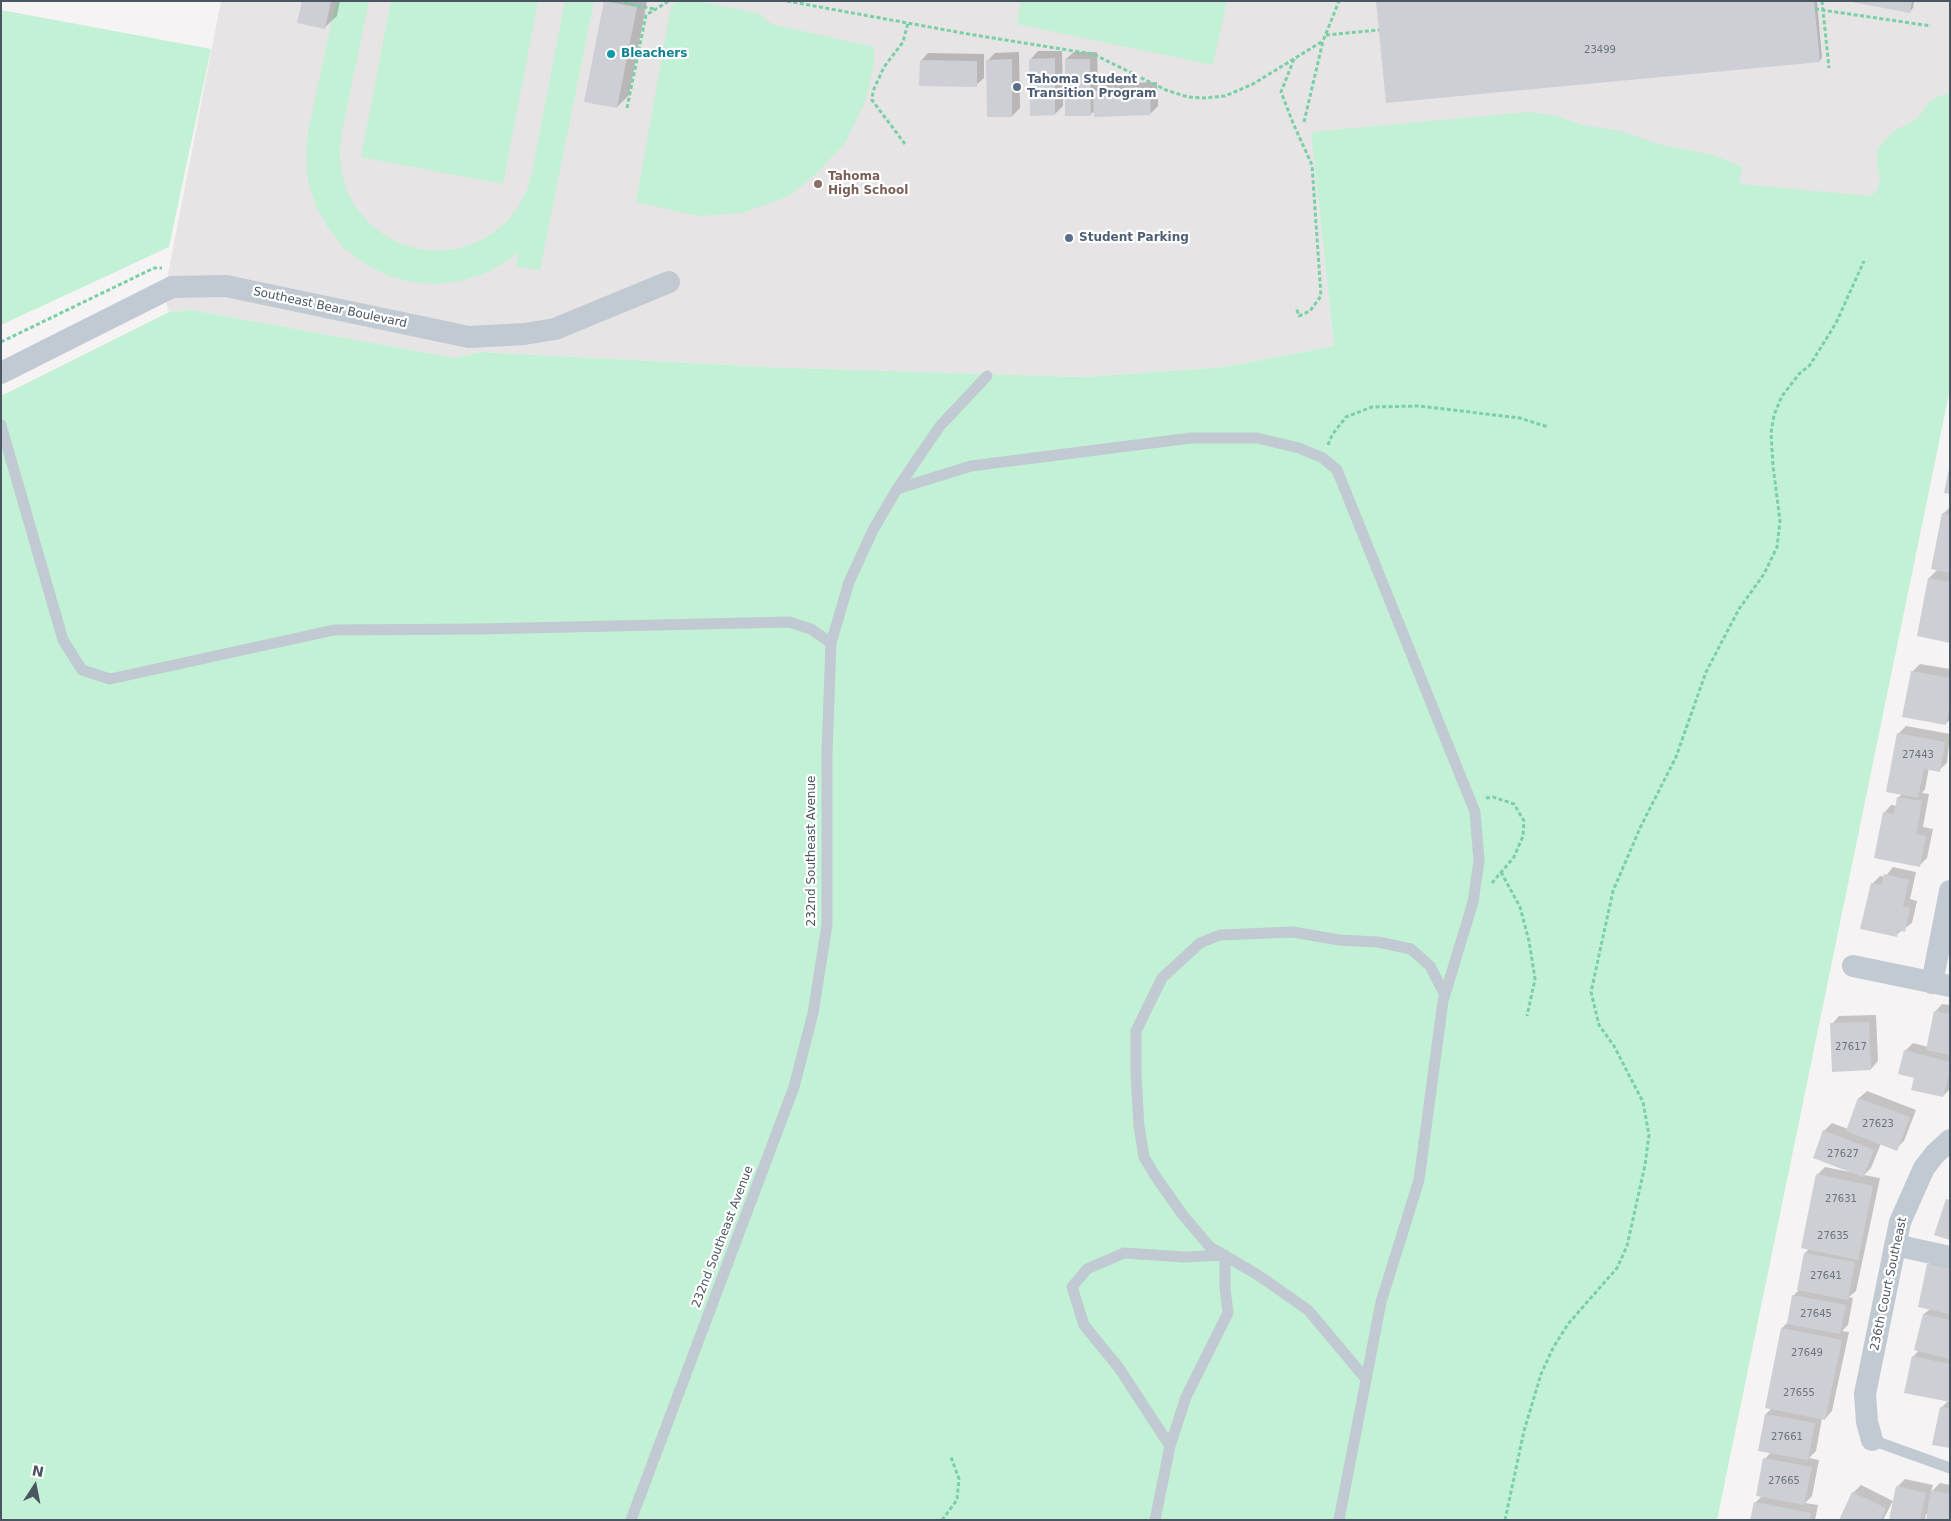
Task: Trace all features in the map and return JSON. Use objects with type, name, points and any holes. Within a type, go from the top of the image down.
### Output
[{"type":"street","name":"Southeast Bear Boulevard","points":[[1,373],[172,287],[226,286],[470,338],[524,334],[555,329],[669,282]]},
{"type":"street","points":[[1853,966],[1941,985],[1950,891]]},
{"type":"street","name":"236th Court Southeast","points":[[1872,1440],[1867,1422],[1865,1394],[1900,1222],[1924,1168],[1950,1140]]},
{"type":"street","points":[[1895,1245],[1950,1257]]},
{"type":"lane","name":"232nd Southeast Avenue","points":[[631,1520],[794,1087],[814,1012],[827,925],[827,753],[831,643],[849,582],[873,530],[897,489],[940,426],[987,376]]},
{"type":"lane","points":[[1,425],[63,640],[82,670],[110,679],[334,630],[490,629],[788,622],[811,629],[831,643]]},
{"type":"lane","points":[[897,489],[971,466],[1191,438],[1257,438],[1299,448],[1323,458],[1337,470],[1475,812],[1479,861],[1473,902],[1445,995],[1419,1180],[1381,1302],[1339,1520]]},
{"type":"lane","points":[[1366,1379],[1308,1310],[1258,1274],[1210,1247],[1182,1214],[1144,1156],[1138,1118],[1136,1031],[1162,978],[1200,943],[1220,935],[1294,932],[1339,940],[1378,942],[1411,949],[1430,966],[1445,995]]},
{"type":"lane","points":[[1170,1446],[1119,1368],[1084,1325],[1072,1287],[1087,1270],[1124,1253],[1184,1257],[1225,1255]]},
{"type":"lane","points":[[1155,1520],[1170,1446],[1186,1397],[1228,1313],[1225,1288],[1225,1255]]},
{"type":"lane","points":[[1872,1440],[1950,1468]]},
{"type":"path","points":[[618,1],[655,10]]},
{"type":"path","points":[[627,108],[646,15],[669,1]]},
{"type":"path","points":[[787,1],[1093,54],[1166,90],[1188,97],[1226,96],[1253,84],[1323,41]]},
{"type":"path","points":[[1304,122],[1323,41],[1339,1]]},
{"type":"path","points":[[1822,1],[1829,68]]},
{"type":"path","points":[[1815,9],[1931,26]]},
{"type":"path","points":[[905,144],[872,100],[873,91],[884,67],[903,42],[908,23]]},
{"type":"path","points":[[1326,35],[1379,30]]},
{"type":"path","points":[[1295,58],[1282,92],[1293,123],[1312,164],[1320,296],[1310,311],[1299,316],[1296,306]]},
{"type":"path","points":[[1505,1520],[1524,1431],[1541,1374],[1553,1348],[1568,1324],[1617,1268],[1627,1246],[1644,1166],[1649,1135],[1643,1102],[1614,1046],[1599,1025],[1592,992],[1613,890],[1640,828],[1676,757],[1706,672],[1739,609],[1764,574],[1777,547],[1780,521],[1772,466],[1771,433],[1774,415],[1782,396],[1810,365],[1836,323],[1864,261]]},
{"type":"path","points":[[1323,458],[1332,435],[1346,417],[1372,407],[1419,406],[1520,418],[1548,428]]},
{"type":"path","points":[[1471,802],[1493,797],[1514,804],[1524,821],[1523,836],[1514,857],[1473,902]]},
{"type":"path","points":[[1501,872],[1520,907],[1529,941],[1535,979],[1527,1016]]},
{"type":"path","points":[[942,1520],[957,1500],[959,1479],[951,1457]]},
{"type":"shaded area","name":"Tahoma High School","points":[[221,1],[1950,1],[1950,203],[1318,199],[1334,346],[1224,367],[1083,377],[766,367],[481,352],[455,358],[192,310],[169,312],[164,295]]},
{"type":"green space","points":[[336,1],[369,1],[341,137],[342,174],[347,192],[357,209],[369,223],[384,235],[401,244],[419,249],[438,251],[457,249],[475,243],[492,234],[506,222],[518,207],[527,190],[532,172],[565,1],[594,1],[540,270],[516,267],[519,251],[507,261],[484,274],[460,281],[436,284],[410,282],[386,275],[364,263],[344,248],[328,228],[316,206],[308,182],[306,157],[308,132]]},
{"type":"green space","points":[[391,1],[538,1],[503,184],[361,157]]},
{"type":"green space","points":[[678,1],[698,1],[760,14],[771,24],[874,47],[874,64],[865,102],[845,143],[817,173],[789,196],[742,213],[698,216],[636,202],[671,6]]},
{"type":"green space","points":[[1021,1],[1227,1],[1213,65],[1017,24]]},
{"type":"green space","points":[[1,10],[211,49],[169,247],[1,325]]},
{"type":"green space","points":[[1950,93],[1950,389],[1717,1520],[1,1520],[1,396],[169,312],[192,310],[455,358],[481,352],[766,367],[1083,377],[1224,367],[1334,346],[1311,132],[1528,112],[1556,116],[1581,125],[1620,131],[1662,145],[1713,155],[1742,167],[1739,184],[1871,196],[1878,189],[1880,177],[1877,165],[1877,150],[1894,131],[1917,119],[1932,99]]},
{"type":"building","points":[[302,1],[331,1],[325,29],[297,23]]},
{"type":"building","name":"Bleachers","points":[[604,1],[637,7],[617,108],[584,102]]},
{"type":"building","points":[[1376,1],[1814,1],[1820,62],[1386,103]]},
{"type":"building","points":[[1847,1],[1912,1],[1910,13]]},
{"type":"building","points":[[1055,58],[1055,115],[1030,116],[1029,59]]},
{"type":"building","points":[[1012,59],[1012,117],[987,117],[986,60]]},
{"type":"building","points":[[1065,59],[1090,59],[1091,116],[1065,116]]},
{"type":"building","points":[[920,60],[977,61],[977,87],[919,86]]},
{"type":"building","points":[[1150,89],[1151,115],[1094,117],[1093,91]]},
{"type":"building","points":[[1950,469],[1950,494],[1944,493]]},
{"type":"building","points":[[1942,513],[1950,515],[1950,573],[1931,569]]},
{"type":"building","points":[[1928,578],[1950,582],[1950,643],[1917,636]]},
{"type":"building","points":[[1911,671],[1950,678],[1950,704],[1946,725],[1902,717]]},
{"type":"building","points":[[1897,733],[1945,742],[1940,772],[1924,769],[1918,798],[1886,792]]},
{"type":"building","points":[[1897,797],[1922,801],[1916,834],[1926,836],[1920,867],[1874,858],[1883,812],[1894,814]]},
{"type":"building","points":[[1884,874],[1909,880],[1903,906],[1910,908],[1905,932],[1898,930],[1897,937],[1860,929],[1871,883],[1882,885]]},
{"type":"building","points":[[1934,1011],[1950,1014],[1950,1055],[1926,1050]]},
{"type":"building","points":[[1869,1022],[1871,1070],[1832,1072],[1830,1023]]},
{"type":"building","points":[[1904,1050],[1950,1062],[1950,1070],[1943,1097],[1911,1090],[1914,1078],[1898,1074]]},
{"type":"building","points":[[1858,1098],[1910,1117],[1897,1151],[1846,1131]]},
{"type":"building","points":[[1823,1130],[1874,1150],[1863,1177],[1813,1158]]},
{"type":"building","points":[[1816,1174],[1873,1186],[1858,1260],[1801,1248]]},
{"type":"building","points":[[1946,1199],[1950,1200],[1950,1240],[1934,1235]]},
{"type":"building","points":[[1804,1253],[1855,1262],[1848,1300],[1797,1290]]},
{"type":"building","points":[[1927,1264],[1950,1269],[1950,1314],[1918,1307]]},
{"type":"building","points":[[1792,1295],[1846,1305],[1840,1334],[1787,1324]]},
{"type":"building","points":[[1923,1314],[1950,1320],[1950,1359],[1914,1350]]},
{"type":"building","points":[[1781,1328],[1842,1340],[1825,1420],[1765,1408]]},
{"type":"building","points":[[1912,1356],[1950,1364],[1950,1402],[1904,1393]]},
{"type":"building","points":[[1940,1407],[1950,1409],[1950,1448],[1932,1445]]},
{"type":"building","points":[[1765,1414],[1815,1423],[1808,1460],[1758,1451]]},
{"type":"building","points":[[1763,1458],[1812,1467],[1804,1505],[1756,1496]]},
{"type":"building","points":[[1896,1486],[1926,1493],[1920,1520],[1889,1520]]},
{"type":"building","points":[[1931,1490],[1950,1494],[1950,1520],[1926,1520]]},
{"type":"building","points":[[1852,1492],[1886,1508],[1881,1520],[1839,1520]]},
{"type":"building","points":[[1754,1502],[1811,1513],[1809,1520],[1750,1520]]},
{"type":"place","name":"Bleachers","points":[[611,54]]},
{"type":"place","name":"Tahoma Student Transition Program","points":[[1017,87]]},
{"type":"place","name":"Tahoma High School","points":[[818,184]]},
{"type":"place","name":"Student Parking","points":[[1069,238]]}]
